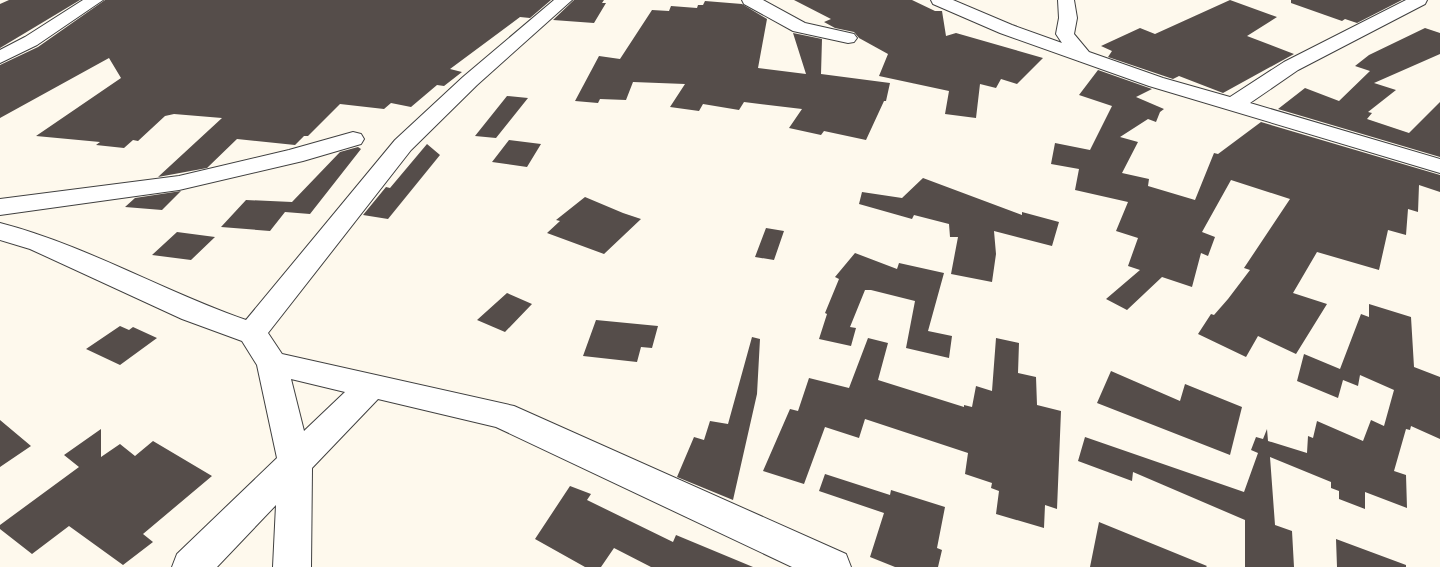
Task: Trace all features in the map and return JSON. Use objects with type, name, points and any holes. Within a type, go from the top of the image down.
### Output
[{"type":"street","points":[[0,57],[31,41],[95,0]]},
{"type":"street","points":[[252,333],[403,145],[470,81],[564,0]]},
{"type":"street","points":[[750,0],[798,27],[848,38]]},
{"type":"street","points":[[939,0],[1006,29],[1156,82],[1440,166]]},
{"type":"street","points":[[1066,0],[1068,18],[1065,34],[1082,56]]},
{"type":"street","points":[[1233,105],[1292,66],[1419,0]]},
{"type":"street","points":[[0,207],[179,183],[296,156],[353,139]]},
{"type":"street","points":[[0,232],[39,243],[192,312],[252,333],[272,363],[294,462],[292,567]]},
{"type":"street","points":[[272,363],[503,415],[832,567]]},
{"type":"street","points":[[191,567],[371,386]]},
{"type":"building","points":[[9,0],[80,0],[0,48],[0,4]]},
{"type":"building","points":[[105,0],[551,0],[530,18],[520,17],[450,69],[462,72],[444,86],[437,85],[411,107],[391,103],[384,109],[340,104],[308,136],[304,136],[295,145],[237,139],[207,168],[158,177],[222,118],[174,114],[165,116],[138,141],[133,140],[124,148],[96,145],[100,142],[36,136],[121,78],[109,58],[0,118],[0,65],[38,47]]},
{"type":"building","points":[[574,0],[604,0],[602,3],[606,3],[594,23],[553,20]]},
{"type":"building","points":[[794,0],[912,0],[935,11],[942,11],[946,36],[956,33],[1043,58],[1017,84],[1001,79],[996,88],[980,84],[976,118],[945,114],[949,91],[879,76],[888,54],[859,38],[854,32],[835,28],[824,22],[831,19]]},
{"type":"building","points":[[1230,0],[1277,17],[1247,36],[1294,54],[1223,93],[1179,76],[1173,79],[1108,57],[1112,51],[1101,46],[1140,28],[1155,34]]},
{"type":"building","points":[[1291,0],[1402,0],[1357,23],[1345,19],[1342,21],[1291,3]]},
{"type":"building","points":[[705,1],[742,4],[767,19],[758,68],[806,74],[793,33],[822,39],[821,74],[890,83],[886,101],[884,101],[866,140],[824,131],[821,135],[789,128],[802,109],[744,102],[739,110],[703,104],[699,111],[670,107],[685,84],[633,82],[626,100],[600,99],[598,103],[575,101],[599,56],[620,59],[652,10],[669,11],[671,6],[697,8],[698,5],[703,5]]},
{"type":"building","points":[[1425,28],[1440,33],[1440,54],[1374,83],[1396,90],[1368,112],[1372,113],[1367,119],[1409,133],[1440,102],[1440,157],[1278,109],[1305,88],[1339,101],[1370,71],[1355,66],[1369,55]]},
{"type":"building","points":[[1098,70],[1152,89],[1136,97],[1164,109],[1160,112],[1156,122],[1148,119],[1120,137],[1138,142],[1122,173],[1149,179],[1148,186],[1195,200],[1214,153],[1218,154],[1261,122],[1440,175],[1440,192],[1419,185],[1418,212],[1408,209],[1406,235],[1388,230],[1379,270],[1317,252],[1293,293],[1327,304],[1296,354],[1258,336],[1246,357],[1198,334],[1211,314],[1214,315],[1250,270],[1244,268],[1290,199],[1231,180],[1202,232],[1215,237],[1208,256],[1201,253],[1192,287],[1162,277],[1127,310],[1106,299],[1140,270],[1128,266],[1138,238],[1116,231],[1128,202],[1075,190],[1079,169],[1051,164],[1055,143],[1090,150],[1112,106],[1079,95]]},
{"type":"building","points":[[507,96],[528,98],[496,138],[475,136]]},
{"type":"building","points":[[509,140],[541,144],[527,167],[492,162]]},
{"type":"building","points":[[427,144],[440,155],[388,219],[363,215],[386,187],[390,188]]},
{"type":"building","points":[[358,147],[361,149],[310,214],[285,212],[270,231],[221,227],[246,200],[292,202],[340,152]]},
{"type":"building","points":[[923,178],[1022,215],[1022,212],[1059,222],[1052,246],[994,231],[996,254],[992,282],[951,274],[958,237],[950,237],[949,224],[914,215],[912,219],[859,204],[862,192],[902,198]]},
{"type":"building","points":[[181,191],[162,210],[125,207],[135,198]]},
{"type":"building","points":[[585,197],[641,219],[604,254],[547,233],[560,221],[556,220]]},
{"type":"building","points":[[766,228],[784,231],[774,260],[755,257]]},
{"type":"building","points":[[177,232],[215,237],[191,260],[152,255]]},
{"type":"building","points":[[855,253],[897,269],[899,263],[944,273],[928,331],[952,336],[949,358],[906,348],[915,301],[871,290],[865,290],[850,327],[856,328],[851,346],[819,339],[827,314],[825,313],[839,279],[835,277]]},
{"type":"building","points":[[507,293],[532,304],[505,332],[477,320]]},
{"type":"building","points":[[1369,304],[1411,317],[1414,367],[1440,377],[1440,439],[1411,426],[1410,430],[1406,429],[1394,471],[1406,475],[1407,508],[1365,492],[1365,509],[1339,499],[1339,491],[1331,488],[1331,482],[1270,457],[1275,525],[1292,531],[1294,567],[1245,567],[1245,520],[1133,472],[1132,481],[1078,461],[1085,437],[1244,492],[1258,453],[1251,450],[1256,437],[1263,439],[1267,429],[1268,441],[1307,453],[1308,436],[1313,438],[1317,421],[1363,441],[1371,420],[1384,426],[1394,390],[1360,375],[1358,386],[1343,380],[1338,398],[1297,381],[1304,354],[1340,369],[1361,314],[1369,317]]},
{"type":"building","points":[[596,320],[658,326],[652,348],[641,347],[637,362],[583,356]]},
{"type":"building","points":[[120,326],[129,330],[133,327],[157,338],[120,365],[86,349]]},
{"type":"building","points":[[752,337],[760,339],[757,394],[733,500],[677,477],[694,437],[704,440],[710,421],[728,424]]},
{"type":"building","points":[[868,338],[888,343],[878,380],[964,407],[964,405],[972,407],[976,386],[992,391],[996,338],[1019,343],[1018,373],[1036,377],[1037,405],[1061,411],[1057,509],[1045,505],[1044,528],[996,514],[999,491],[991,488],[992,483],[965,474],[968,453],[865,419],[859,438],[825,427],[804,484],[763,471],[790,409],[798,411],[809,378],[849,388]]},
{"type":"building","points":[[1111,371],[1180,401],[1185,384],[1242,407],[1230,455],[1097,403]]},
{"type":"building","points":[[0,420],[31,446],[0,467]]},
{"type":"building","points":[[101,429],[101,457],[120,444],[135,456],[153,441],[212,476],[143,534],[153,542],[123,565],[69,526],[32,554],[0,529],[0,525],[79,467],[64,455]]},
{"type":"building","points":[[825,474],[890,495],[891,490],[945,507],[937,548],[942,550],[938,567],[895,567],[870,557],[884,513],[819,491]]},
{"type":"building","points":[[570,486],[591,494],[587,500],[673,542],[676,535],[753,567],[651,567],[614,548],[601,567],[585,567],[535,539]]},
{"type":"building","points":[[1099,522],[1207,566],[1090,567]]},
{"type":"building","points":[[1336,539],[1406,565],[1406,567],[1337,567]]}]
